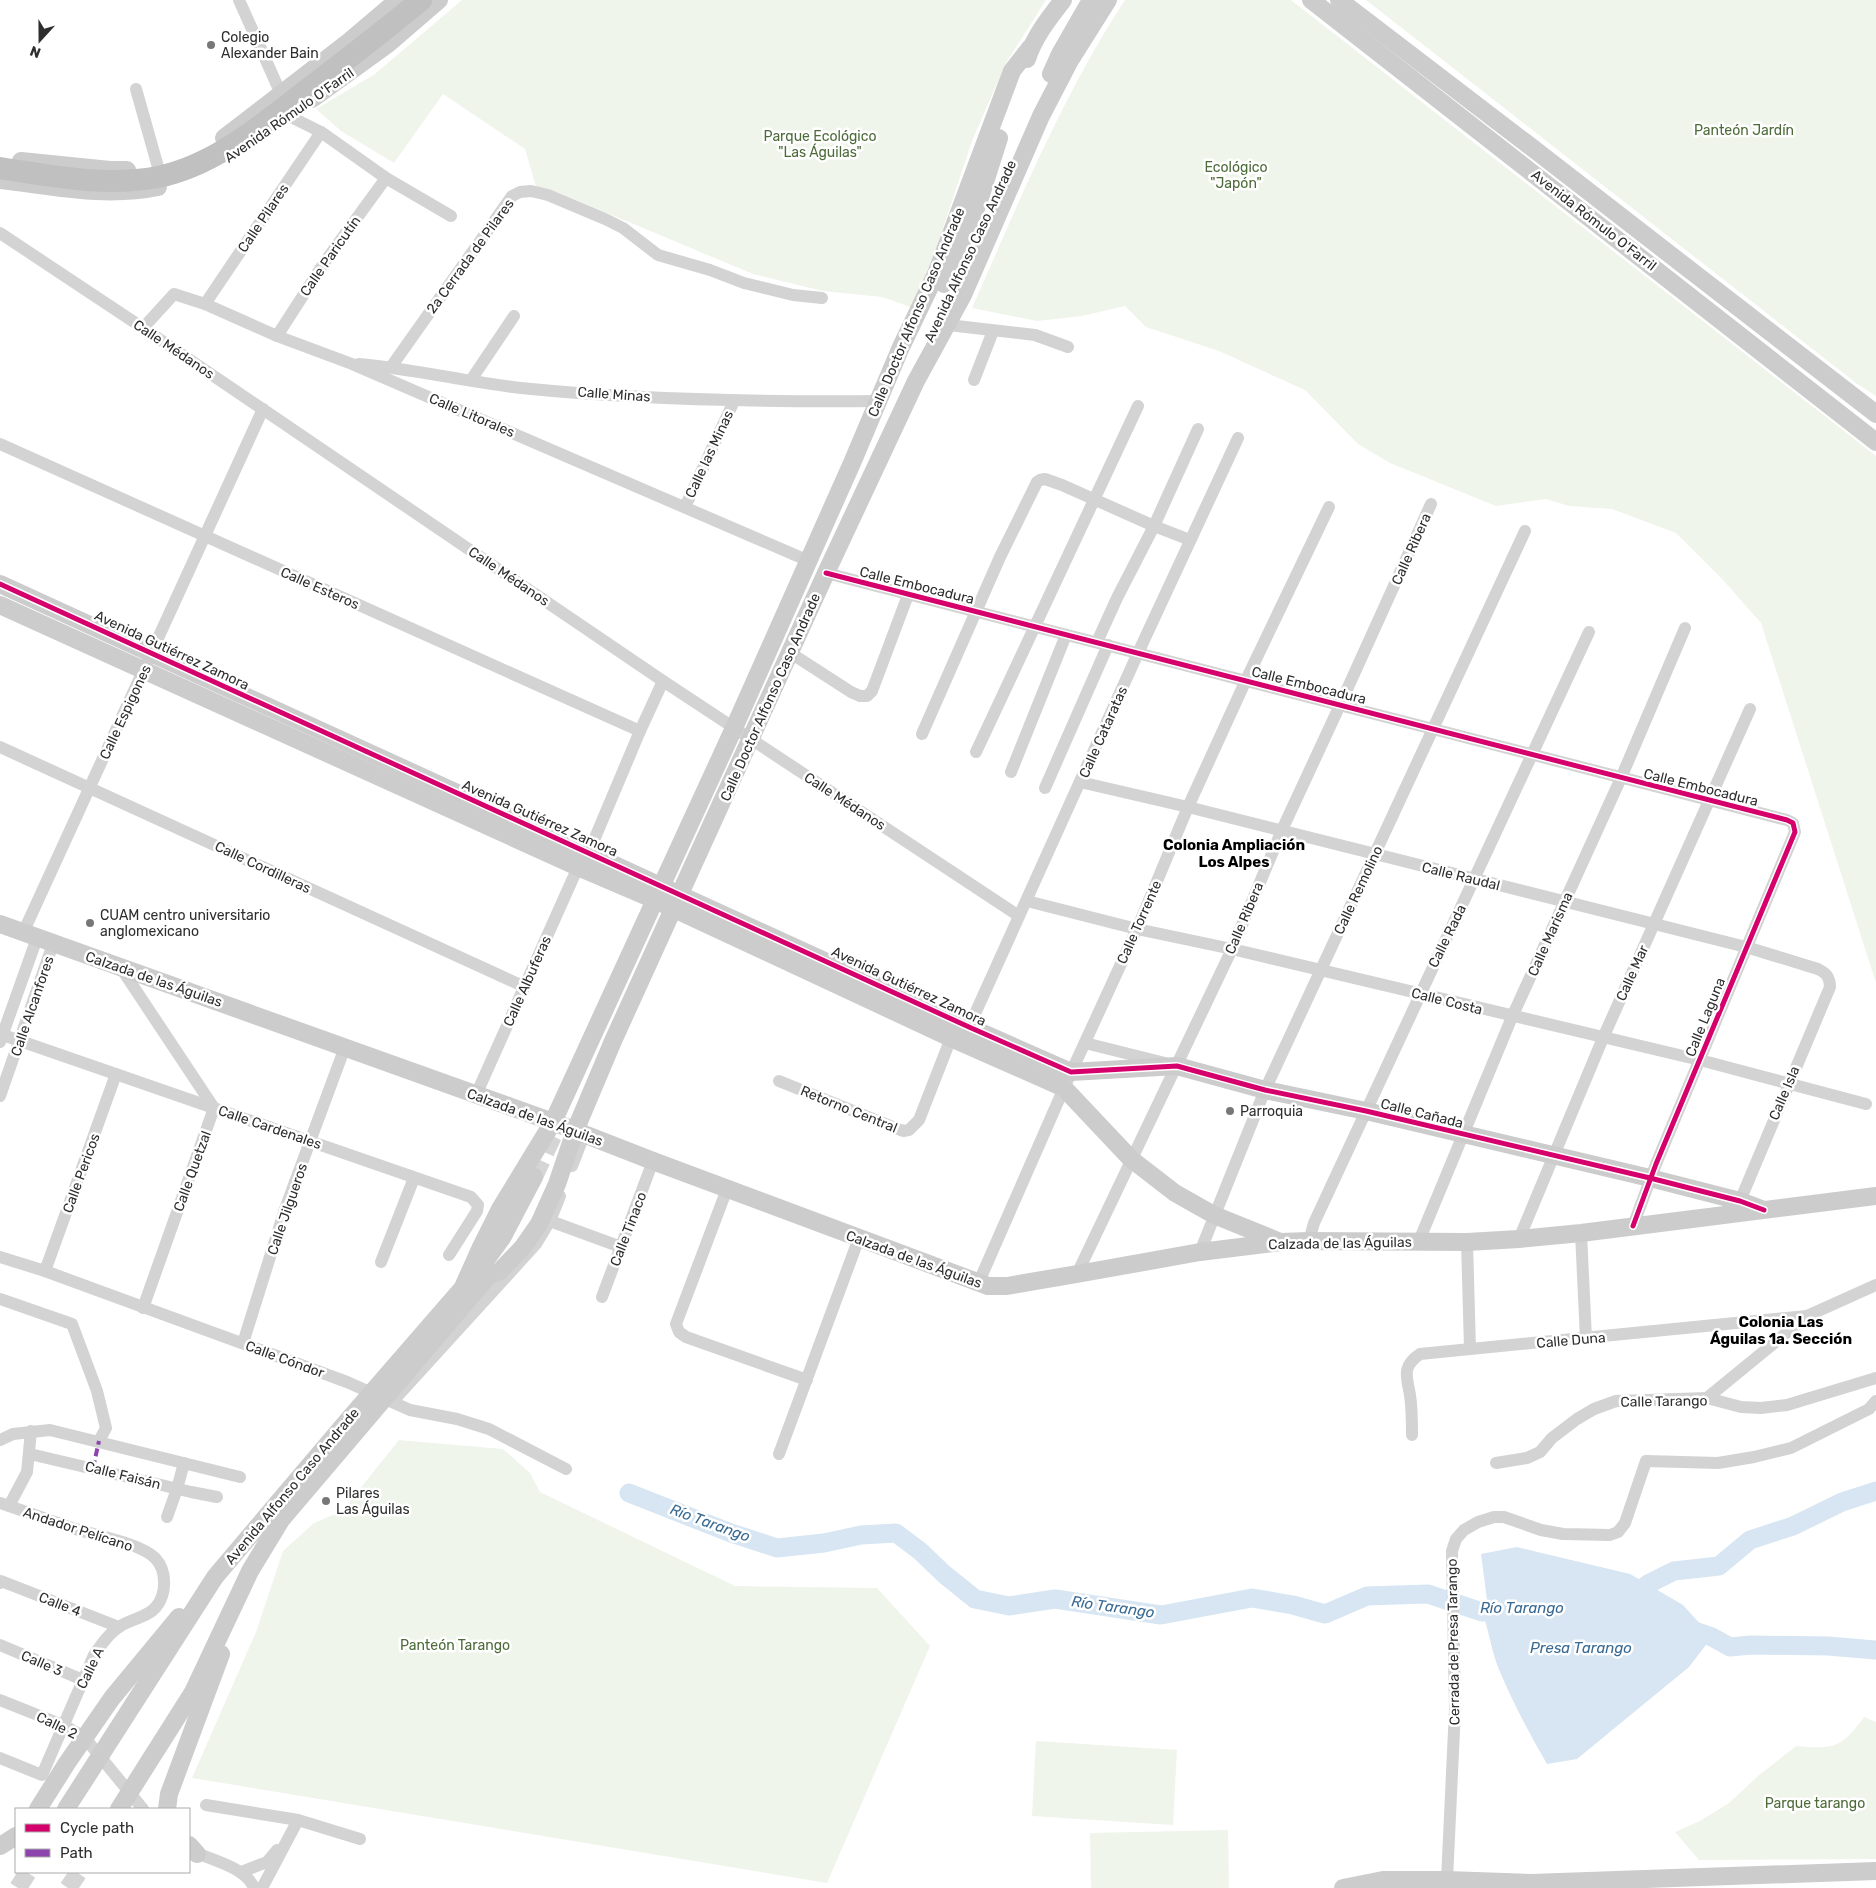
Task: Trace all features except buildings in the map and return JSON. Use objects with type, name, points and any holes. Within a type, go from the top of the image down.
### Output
[{"type":"highway","points":[[0,168],[59,176],[120,181],[158,177],[193,166],[228,148],[278,112],[378,36],[421,0]]},
{"type":"main road","name":"Avenida Rómulo O'Farril","points":[[0,158],[110,170],[158,167],[191,156],[230,134],[346,44],[398,0]]},
{"type":"main road","name":"Avenida Rómulo O'Farril","points":[[0,180],[91,192],[130,192],[176,183],[237,155],[382,48],[439,0]]},
{"type":"main road","name":"Avenida Alfonso Caso Andrade","points":[[1011,174],[950,300],[909,376],[848,501],[979,201],[1001,129],[1030,48],[1063,0]]},
{"type":"main road","name":"Avenida Alfonso Caso Andrade","points":[[1025,142],[1060,54],[1091,0]]},
{"type":"main road","name":"Calle Doctor Alfonso Caso Andrade","points":[[488,1276],[500,1271],[506,1265],[523,1247],[539,1224],[676,901],[789,652],[916,381],[948,325],[982,255],[1011,174],[1025,142],[1069,62],[1108,0]]},
{"type":"main road","name":"Avenida Rómulo O'Farril","points":[[1311,0],[1876,442]]},
{"type":"main road","name":"Avenida Rómulo O'Farril","points":[[1339,0],[1876,414]]},
{"type":"main road","name":"Calle Doctor Alfonso Caso Andrade","points":[[460,1296],[480,1247],[500,1209],[553,1122],[659,893],[809,561],[901,347],[936,274],[1012,72],[1030,48]]},
{"type":"main road","points":[[284,91],[290,105],[297,107],[296,111]]},
{"type":"main road","name":"Avenida Gutiérrez Zamora","points":[[0,584],[589,852],[659,893],[910,1019],[1064,1088]]},
{"type":"main road","name":"Avenida Gutiérrez Zamora","points":[[0,605],[578,868],[659,893]]},
{"type":"main road","name":"Avenida Gutiérrez Zamora","points":[[676,901],[917,1002],[1071,1072]]},
{"type":"main road","name":"Calzada de las Águilas","points":[[0,924],[553,1122],[978,1284],[988,1286],[1007,1286],[1200,1252],[1281,1242],[1309,1240],[1467,1242],[1519,1239],[1876,1196]]},
{"type":"main road","points":[[910,1019],[917,1002]]},
{"type":"main road","name":"Calle Cañada","points":[[1071,1072],[1177,1066],[1265,1090],[1366,1111],[1650,1178],[1740,1201],[1764,1210]]},
{"type":"main road","points":[[1064,1088],[1131,1159],[1175,1193],[1214,1215],[1281,1242]]},
{"type":"main road","name":"Avenida Alfonso Caso Andrade","points":[[67,1808],[215,1577],[460,1296],[488,1276],[526,1217],[540,1179],[502,1238],[460,1296],[281,1520],[248,1576],[193,1692],[120,1808]]},
{"type":"main road","points":[[167,1808],[169,1794],[248,1576]]},
{"type":"main road","points":[[39,1808],[67,1763],[87,1740],[112,1698],[215,1577]]},
{"type":"main road","points":[[0,1846],[15,1837]]},
{"type":"main road","points":[[1343,1888],[1383,1880],[1531,1883],[1876,1871]]},
{"type":"street","points":[[239,0],[284,91]]},
{"type":"street","points":[[136,89],[158,167]]},
{"type":"street","points":[[296,111],[321,132],[386,178],[451,216]]},
{"type":"street","name":"Calle Pilares","points":[[205,304],[321,132]]},
{"type":"street","name":"Calle Paricutín","points":[[277,336],[324,263],[386,178]]},
{"type":"street","name":"2a Cerrada de Pilares","points":[[391,367],[512,196],[520,192],[531,191],[548,195],[606,218],[623,228],[658,255],[710,270],[744,283],[793,295],[822,298]]},
{"type":"street","name":"Calle Médanos","points":[[0,233],[263,409],[663,682],[1019,916]]},
{"type":"street","name":"Calle Litorales","points":[[143,328],[174,294],[178,294],[277,336],[352,364],[809,561]]},
{"type":"street","points":[[471,380],[514,316]]},
{"type":"street","points":[[948,325],[1035,335],[1068,347]]},
{"type":"street","points":[[974,380],[993,331]]},
{"type":"street","name":"Calle Minas","points":[[352,364],[391,367],[530,388],[652,397],[734,401],[878,401]]},
{"type":"street","name":"Calle las Minas","points":[[684,507],[734,401]]},
{"type":"street","points":[[976,752],[1138,406]]},
{"type":"street","name":"Calle Espigones","points":[[38,938],[90,788],[263,409]]},
{"type":"street","points":[[1046,788],[1103,644],[1117,598],[1154,526],[1198,429]]},
{"type":"street","name":"Calle Cataratas","points":[[969,1027],[1138,653],[1238,438]]},
{"type":"street","name":"Calle Esteros","points":[[0,444],[640,731]]},
{"type":"street","points":[[922,734],[1000,557],[1037,482],[1045,479],[1190,540]]},
{"type":"street","name":"Calle Ribera","points":[[1077,1274],[1232,949],[1282,830],[1431,504]]},
{"type":"street","name":"Calle Torrente","points":[[978,1284],[1071,1072],[1137,928],[1188,807],[1246,680],[1330,507]]},
{"type":"street","name":"Calle Remolino","points":[[1200,1252],[1265,1090],[1525,531]]},
{"type":"street","name":"Calle Embocadura","points":[[826,573],[1787,820]]},
{"type":"street","points":[[789,652],[851,692],[860,696],[867,696],[872,691],[908,595]]},
{"type":"street","name":"Calle Marisma","points":[[1419,1241],[1512,1017],[1621,778],[1685,628]]},
{"type":"street","name":"Calle Rada","points":[[1309,1240],[1314,1223],[1419,994],[1475,879],[1531,754],[1589,632]]},
{"type":"street","points":[[1011,772],[1066,635]]},
{"type":"street","points":[[589,852],[640,731],[663,682]]},
{"type":"street","name":"Calle Mar","points":[[1519,1239],[1603,1038],[1750,710]]},
{"type":"street","name":"Calle Cordilleras","points":[[0,747],[525,987]]},
{"type":"street","name":"Calle Raudal","points":[[1080,782],[1282,830],[1746,948],[1818,969],[1826,973],[1830,980],[1830,986]]},
{"type":"street","name":"Calle Laguna","points":[[1633,1226],[1650,1178],[1795,832],[1793,823],[1787,820]]},
{"type":"street","name":"Calle Albuferas","points":[[476,1095],[578,868]]},
{"type":"street","name":"Calle Costa","points":[[1027,901],[1700,1060],[1866,1104]]},
{"type":"street","name":"Calle Alcanfores","points":[[1,1039],[38,938]]},
{"type":"street","name":"Calle Alcanfores","points":[[0,1096],[19,1041],[38,938]]},
{"type":"street","points":[[121,968],[214,1108]]},
{"type":"street","name":"Calle Isla","points":[[1740,1201],[1830,986]]},
{"type":"street","name":"Retorno Central","points":[[779,1081],[903,1130],[909,1130],[919,1120],[951,1038]]},
{"type":"street","name":"Calle Cardenales","points":[[1,1039],[19,1041],[471,1198],[478,1205],[477,1211],[449,1255]]},
{"type":"street","name":"Calle Cañada","points":[[1085,1043],[1177,1066]]},
{"type":"street","name":"Calle Jilgueros","points":[[243,1344],[285,1209],[311,1142],[344,1046]]},
{"type":"street","name":"Calle Pericos","points":[[45,1271],[116,1074]]},
{"type":"street","name":"Calle Quetzal","points":[[143,1308],[214,1108]]},
{"type":"street","points":[[392,1402],[536,1244],[550,1222],[579,1133]]},
{"type":"street","name":"Calle Tinaco","points":[[602,1297],[653,1161]]},
{"type":"street","points":[[380,1262],[414,1178]]},
{"type":"street","points":[[727,1189],[676,1324],[679,1332],[807,1380]]},
{"type":"street","points":[[550,1222],[621,1247]]},
{"type":"street","points":[[1581,1233],[1586,1339]]},
{"type":"street","points":[[779,1454],[859,1238]]},
{"type":"street","points":[[1467,1242],[1470,1349]]},
{"type":"street","name":"Calle Cóndor","points":[[0,1258],[45,1271],[347,1382],[410,1410],[457,1419],[489,1429],[566,1469]]},
{"type":"street","points":[[1707,1398],[1807,1316],[1876,1285]]},
{"type":"street","points":[[0,1299],[72,1324],[97,1391],[106,1428],[99,1441]]},
{"type":"street","name":"Calle Duna","points":[[1412,1435],[1410,1396],[1406,1372],[1409,1365],[1420,1354],[1807,1316]]},
{"type":"street","name":"Calle Tarango","points":[[1496,1463],[1527,1458],[1540,1452],[1552,1438],[1577,1418],[1616,1401],[1707,1398],[1741,1407],[1761,1408],[1787,1405],[1875,1381]]},
{"type":"street","name":"Cerrada de Presa Tarango","points":[[1447,1880],[1455,1709],[1452,1552],[1456,1539],[1464,1530],[1478,1522],[1494,1517],[1504,1517],[1541,1530],[1563,1534],[1610,1535],[1618,1532],[1625,1523],[1646,1461],[1718,1464],[1791,1448],[1869,1409],[1876,1401]]},
{"type":"street","points":[[0,1440],[13,1434],[50,1430],[240,1477]]},
{"type":"street","points":[[5,1505],[27,1472],[32,1431]]},
{"type":"street","name":"Calle Faisán","points":[[30,1454],[217,1497]]},
{"type":"street","points":[[167,1517],[178,1489],[184,1463]]},
{"type":"street","name":"Andador Pelícano","points":[[5,1505],[75,1529],[137,1547],[154,1557]]},
{"type":"street","name":"Calle A","points":[[0,1758],[42,1775],[65,1726],[94,1655],[104,1640],[119,1627],[148,1614],[156,1607],[162,1595],[165,1582],[162,1567],[154,1557]]},
{"type":"street","name":"Calle 4","points":[[1,1582],[119,1627]]},
{"type":"street","name":"Calle 3","points":[[0,1645],[83,1680]]},
{"type":"street","name":"Calle 2","points":[[0,1700],[65,1726],[87,1740],[142,1808]]},
{"type":"street","points":[[65,1726],[69,1743],[67,1763]]},
{"type":"street","points":[[206,1805],[298,1820],[360,1839]]},
{"type":"street","points":[[262,1888],[298,1820]]},
{"type":"street","points":[[241,1872],[267,1862],[292,1833]]},
{"type":"street","points":[[191,1849],[241,1872],[250,1880],[254,1888]]},
{"type":"green space","name":"Parque Ecológico \"Las Águilas\"","points":[[462,0],[1046,0],[1006,63],[972,141],[916,309],[882,297],[823,291],[753,274],[557,192],[537,190],[525,149],[443,94],[394,163],[341,131],[316,109],[375,74]]},
{"type":"green space","name":"Ecológico \"Japón\"","points":[[1125,0],[1291,0],[1876,456],[1876,983],[1761,623],[1723,580],[1676,533],[1612,509],[1569,506],[1546,499],[1496,506],[1390,463],[1358,444],[1305,390],[1219,351],[1146,327],[1125,306],[1082,316],[1037,321],[972,308],[1061,112],[1102,37]]},
{"type":"green space","name":"Panteón Jardín","points":[[1366,0],[1876,0],[1876,396],[1856,383]]},
{"type":"green space","name":"Panteón Tarango","points":[[399,1440],[503,1449],[530,1473],[540,1492],[735,1586],[877,1588],[930,1646],[827,1883],[192,1778],[256,1632],[283,1551],[314,1523],[342,1511]]},
{"type":"green space","name":"Parque tarango","points":[[1864,1717],[1876,1722],[1876,1859],[1699,1860],[1675,1832],[1700,1821],[1729,1803],[1758,1776],[1796,1746],[1828,1747],[1835,1745],[1849,1735]]},
{"type":"green space","points":[[1036,1741],[1177,1750],[1173,1825],[1032,1816]]},
{"type":"green space","points":[[1228,1830],[1229,1888],[1091,1888],[1090,1833]]},
{"type":"water","name":"Presa Tarango","points":[[1517,1547],[1630,1574],[1683,1605],[1712,1637],[1689,1667],[1577,1759],[1547,1764],[1527,1729],[1498,1667],[1482,1612],[1487,1600],[1481,1554]]},
{"type":"waterway","points":[[1628,1599],[1648,1584],[1674,1571],[1719,1566],[1750,1540],[1793,1526],[1842,1502],[1876,1491]]},
{"type":"waterway","name":"Río Tarango","points":[[629,1493],[731,1533],[777,1548],[824,1543],[861,1535],[896,1533],[920,1551],[944,1574],[975,1599],[1009,1606],[1055,1599],[1161,1615],[1252,1598],[1293,1605],[1325,1614],[1367,1596],[1428,1594],[1482,1612],[1507,1609]]},
{"type":"waterway","points":[[1689,1629],[1712,1637],[1730,1647],[1751,1645],[1828,1646],[1876,1650]]},
{"type":"tunnel","points":[[534,1177],[557,1127]]},
{"type":"tunnel","points":[[18,1888],[27,1873]]},
{"type":"tunnel","points":[[68,1888],[78,1873]]},
{"type":"marked path","points":[[93,1468],[99,1441]]},
{"type":"cycle path","points":[[826,573],[1793,823],[1795,832],[1656,1164],[1633,1226]]},
{"type":"cycle path","points":[[0,584],[1071,1072],[1177,1066],[1265,1090],[1366,1111],[1650,1178],[1740,1201],[1764,1210]]},
{"type":"place","name":"Colegio Alexander Bain","points":[[211,45]]},
{"type":"place","name":"CUAM centro universitario anglomexicano","points":[[90,923]]},
{"type":"place","name":"Parroquia","points":[[1230,1111]]},
{"type":"place","name":"Pilares Las Águilas","points":[[326,1501]]},
{"type":"district","name":"Colonia Ampliación Los Alpes","points":[[1234,854]]},
{"type":"district","name":"Colonia Las Águilas 1a. Sección","points":[[1781,1330]]}]
